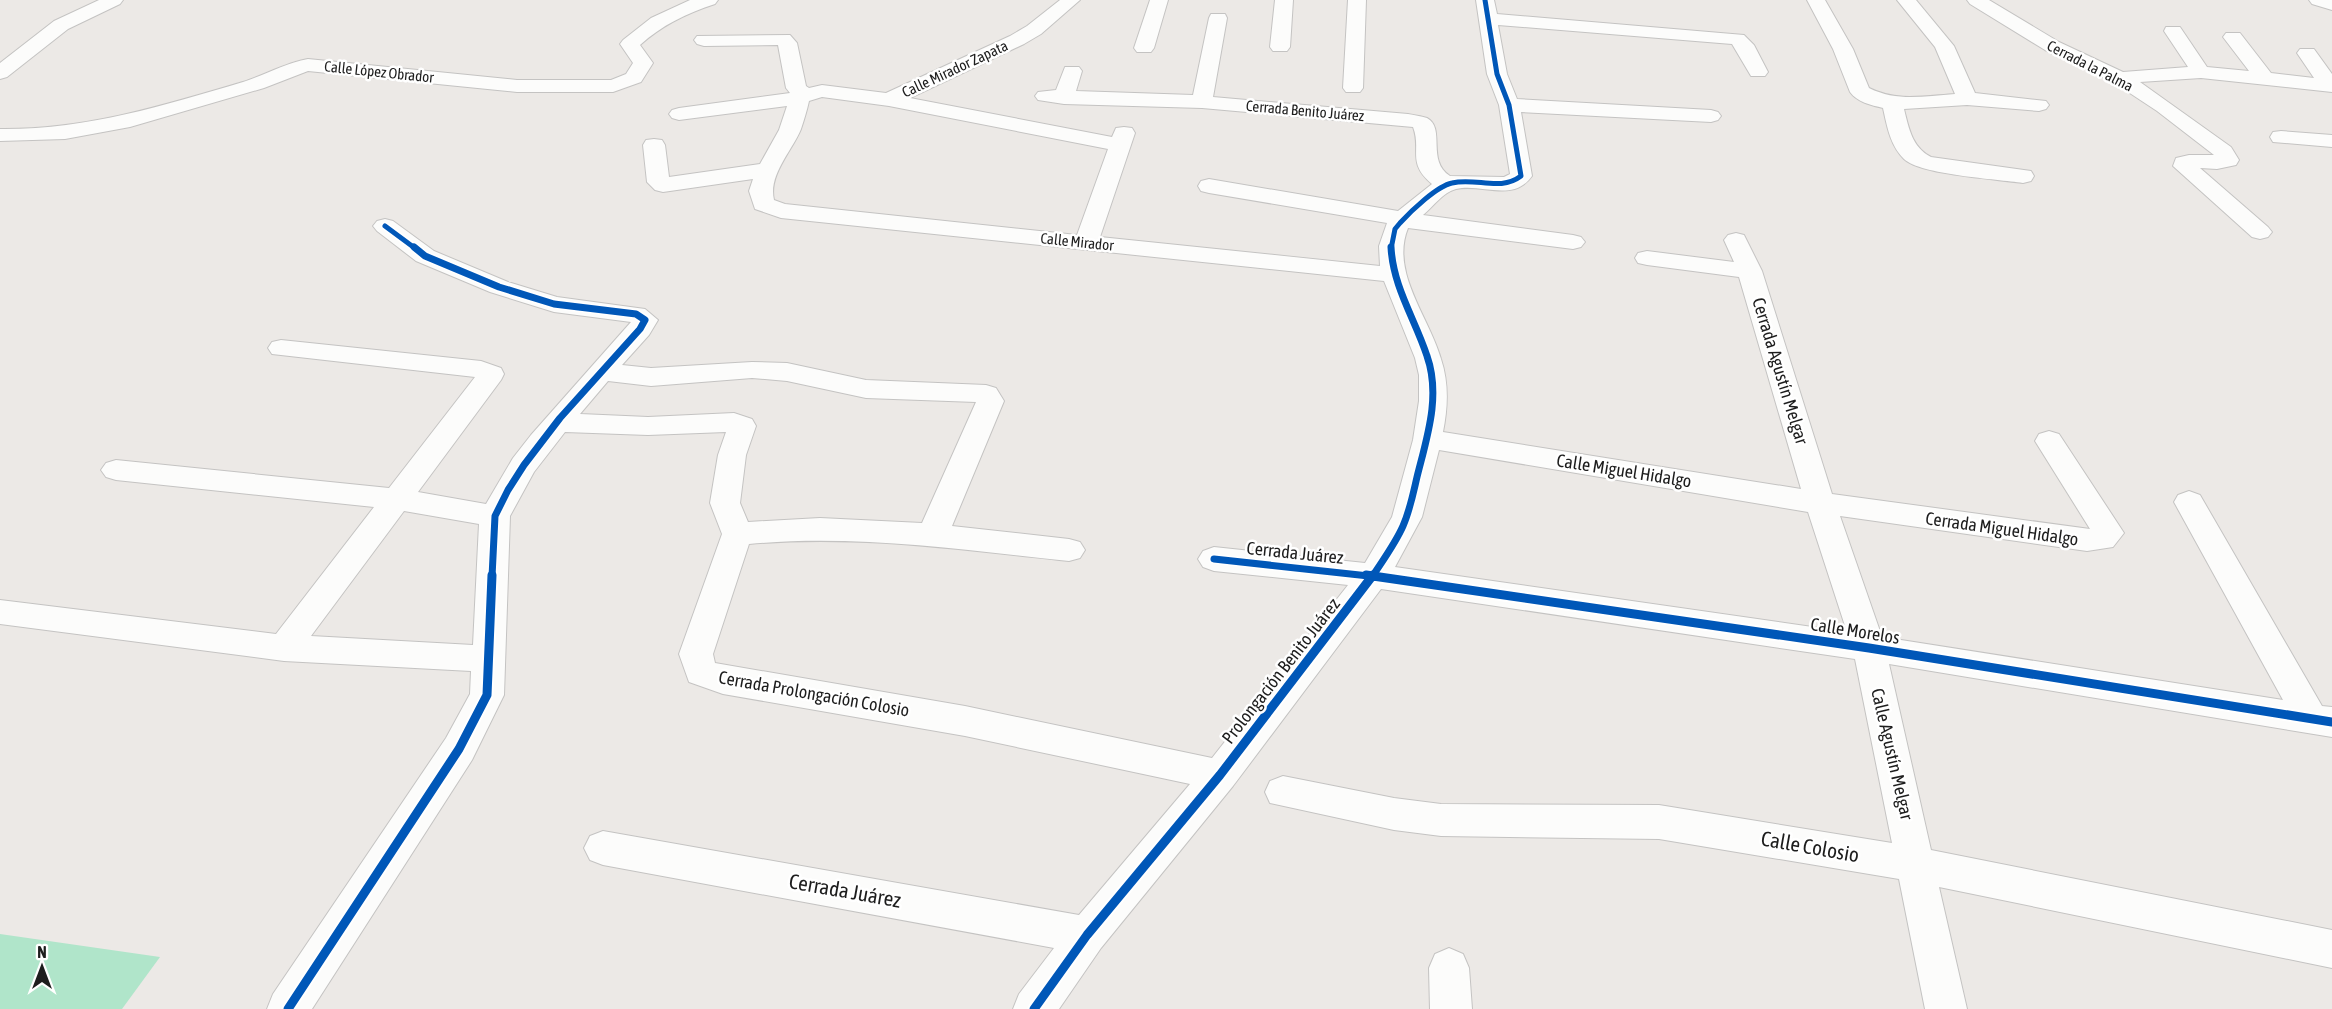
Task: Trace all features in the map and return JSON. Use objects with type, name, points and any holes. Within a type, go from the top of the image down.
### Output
[{"type":"street","points":[[0,73],[61,25],[114,0]]},
{"type":"street","name":"Calle López Obrador","points":[[0,135],[28,137],[96,128],[252,85],[308,64],[518,86],[613,86],[634,78],[643,63],[630,44],[641,34],[675,11],[709,0]]},
{"type":"street","name":"Calle Mirador Zapata","points":[[679,114],[822,91],[889,99],[1017,40],[1034,30],[1070,0]]},
{"type":"street","points":[[1144,48],[1159,0]]},
{"type":"street","points":[[1280,47],[1284,0]]},
{"type":"street","points":[[1353,88],[1357,0]]},
{"type":"street","points":[[1816,0],[1843,49],[1860,92],[1874,99],[1892,104],[1967,99],[2039,105]]},
{"type":"street","points":[[1906,0],[1944,46],[1967,99]]},
{"type":"street","name":"Cerrada la Palma","points":[[1976,0],[2052,46],[2120,78],[2164,107],[2223,153],[2228,160],[2184,163],[2184,166],[2260,232]]},
{"type":"street","points":[[2318,0],[2332,5]]},
{"type":"street","points":[[1393,275],[1391,251],[1395,229],[1403,219],[1448,184],[1458,181],[1504,184],[1516,182],[1521,176],[1509,105],[1497,74],[1487,9],[1737,39],[1744,45],[1758,72]]},
{"type":"street","points":[[1072,71],[1055,97],[1202,102],[1218,18]]},
{"type":"street","points":[[2173,31],[2201,72]]},
{"type":"street","points":[[2233,37],[2265,79]]},
{"type":"street","points":[[654,145],[658,182],[663,185],[768,170],[790,130],[802,96],[796,88],[787,43],[783,39],[704,40]]},
{"type":"street","points":[[2307,53],[2331,86]]},
{"type":"street","points":[[2120,78],[2201,72],[2331,86]]},
{"type":"street","points":[[889,99],[1122,139],[1086,242]]},
{"type":"street","name":"Cerrada Benito Juárez","points":[[1202,102],[1374,116],[1420,123],[1425,128],[1427,167],[1431,173],[1448,184]]},
{"type":"street","points":[[1892,104],[1906,151],[1914,159],[1925,163],[2023,177]]},
{"type":"street","points":[[1509,105],[1711,116]]},
{"type":"street","points":[[2281,137],[2332,141]]},
{"type":"street","name":"Calle Mirador","points":[[768,170],[760,190],[763,204],[781,211],[1393,275]]},
{"type":"street","points":[[1209,186],[1403,219],[1573,242]]},
{"type":"street","points":[[288,1009],[459,749],[487,695],[495,516],[506,492],[558,422],[640,329],[645,320],[636,314],[554,304],[499,287],[425,256],[385,226]]},
{"type":"street","name":"Cerrada Agustín Melgar","points":[[1736,240],[1750,271],[1820,503]]},
{"type":"street","points":[[1647,258],[1750,271]]},
{"type":"street","name":"Prolongación Benito Juárez","points":[[1033,1008],[1087,935],[1220,775],[1373,576],[1394,544],[1407,518],[1428,439],[1434,405],[1432,373],[1423,338],[1393,275]]},
{"type":"street","points":[[281,348],[481,369],[492,374],[284,648]]},
{"type":"street","points":[[603,372],[651,377],[752,370],[787,372],[866,389],[986,394],[990,401],[932,536]]},
{"type":"street","points":[[558,422],[648,426],[734,422],[742,426],[732,455],[725,503],[737,534],[779,529],[861,531],[1069,550]]},
{"type":"street","name":"Calle Miguel Hidalgo","points":[[1428,439],[1820,503]]},
{"type":"street","name":"Cerrada Miguel Hidalgo","points":[[1820,503],[2086,540],[2102,539],[2109,533],[2049,441]]},
{"type":"street","points":[[116,470],[397,498],[495,516]]},
{"type":"street","points":[[2189,502],[2321,720]]},
{"type":"street","name":"Calle Agustín Melgar","points":[[1820,503],[1869,648],[1946,1009]]},
{"type":"street","name":"Cerrada Prolongación Colosio","points":[[737,534],[696,654],[701,672],[723,680],[965,721],[1220,775]]},
{"type":"street","name":"Cerrada Juárez","points":[[1214,559],[1373,576]]},
{"type":"street","name":"Calle Morelos","points":[[1373,576],[1869,648],[2321,720]]},
{"type":"street","points":[[0,612],[284,648],[489,659]]},
{"type":"street","name":"Calle Colosio","points":[[1283,792],[1394,814],[1441,820],[1659,822],[1917,866],[2332,950]]},
{"type":"street","name":"Cerrada Juárez","points":[[603,848],[1087,935]]},
{"type":"street","points":[[1449,968],[1451,1009]]},
{"type":"green space","points":[[0,934],[160,957],[122,1009],[0,1009]]},
{"type":"cycle path","points":[[1034,1009],[1087,935],[1220,775],[1373,576],[1404,525],[1430,427],[1433,388],[1428,358],[1404,301],[1392,264],[1391,246],[1395,229],[1405,217],[1438,190],[1451,183],[1497,185],[1506,184],[1521,176],[1509,105],[1497,74],[1485,0]]},
{"type":"cycle path","points":[[288,1009],[459,749],[487,695],[495,516],[508,490],[541,441],[640,329],[645,320],[636,314],[554,304],[499,287],[425,256],[385,226]]},
{"type":"cycle path","points":[[1214,559],[1373,576],[1869,648],[2332,722]]}]
